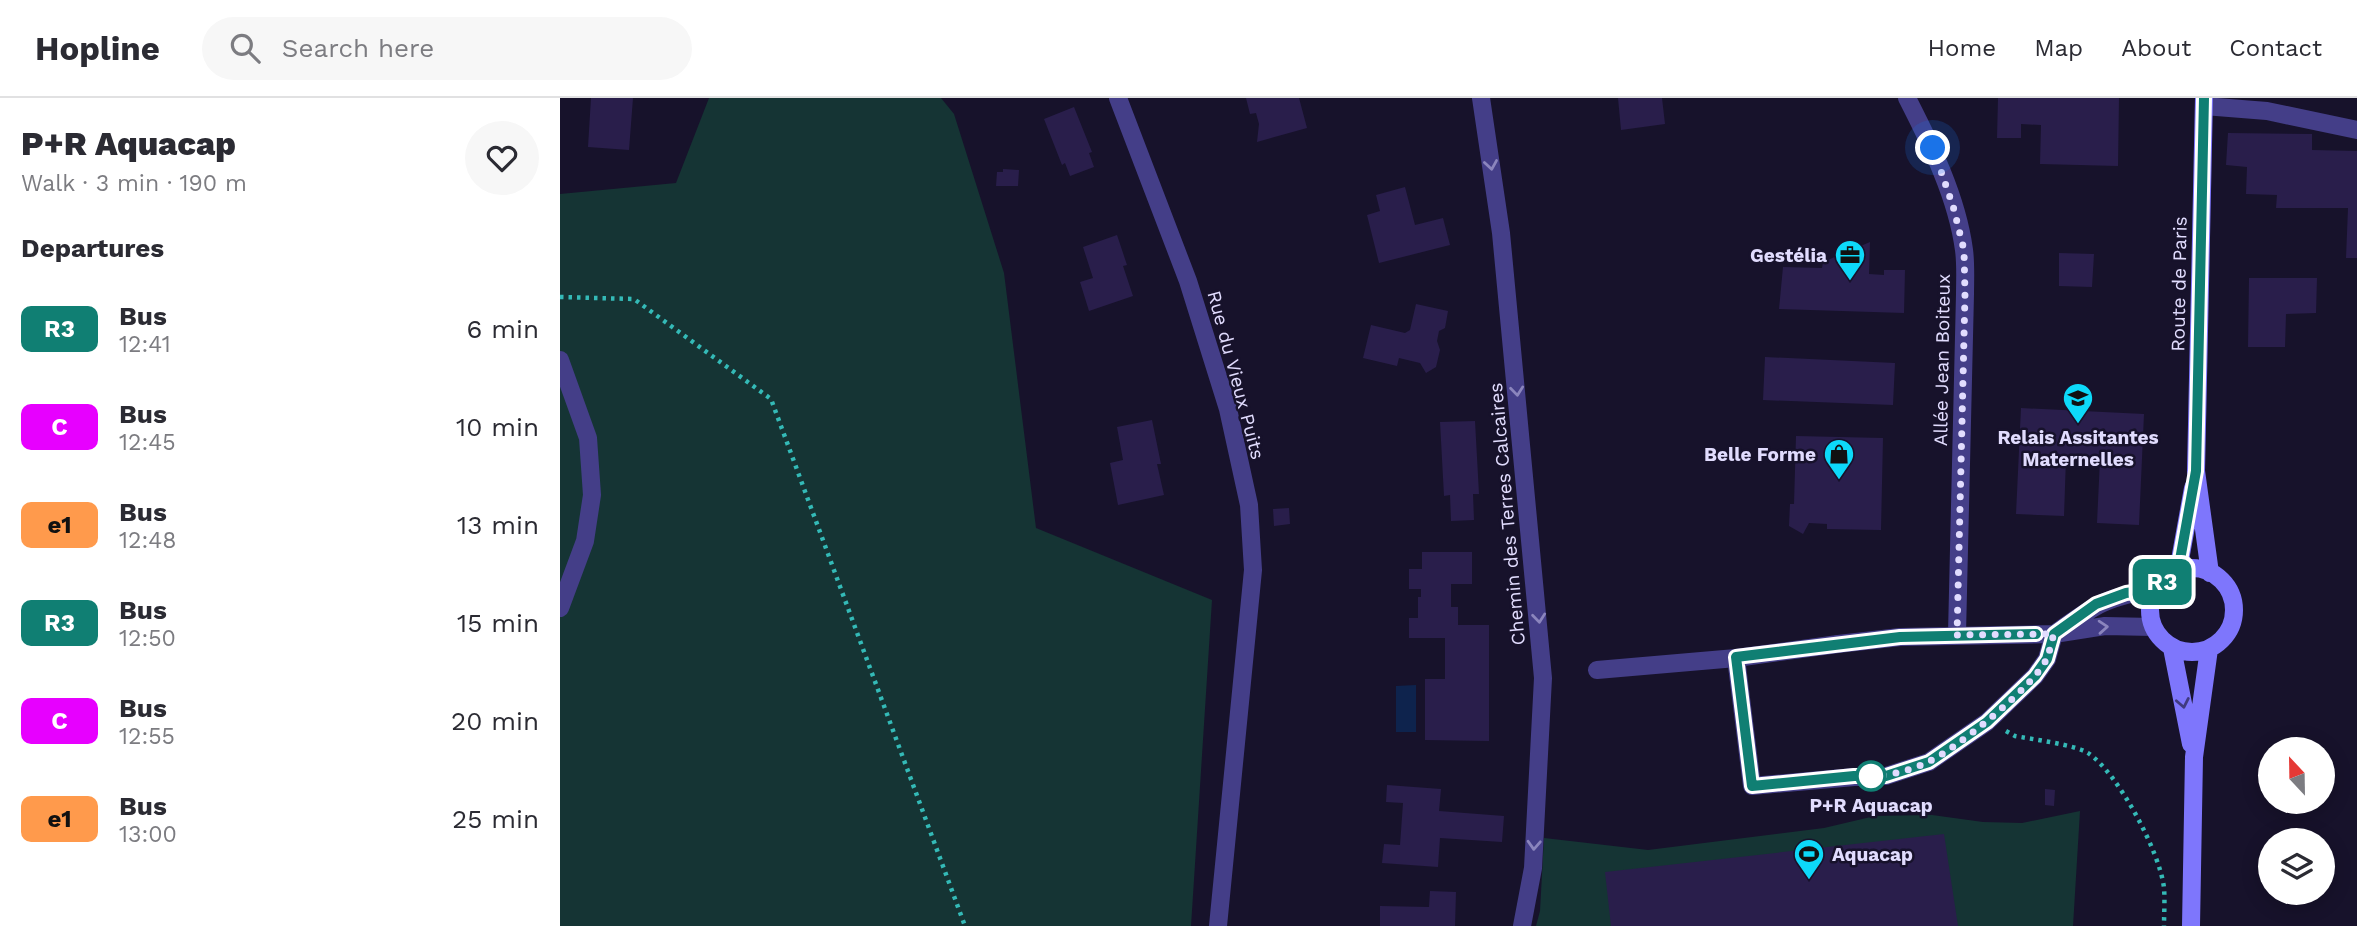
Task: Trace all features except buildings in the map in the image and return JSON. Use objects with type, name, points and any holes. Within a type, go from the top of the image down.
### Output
[{"type":"main road","name":"Route de Paris","points":[[2178,571],[2196,471],[2204,102]]},
{"type":"main road","name":"Route de Paris","points":[[2196,471],[2210,573]]},
{"type":"main road","points":[[2189,568],[2210,573],[2222,580],[2230,591],[2234,604],[2229,631],[2209,649],[2196,652],[2172,648],[2161,639],[2153,627],[2150,614],[2155,589],[2165,578],[2178,571],[2189,568]]},
{"type":"main road","points":[[2172,648],[2194,757]]},
{"type":"main road","points":[[2191,926],[2194,757],[2209,649]]},
{"type":"street","name":"Rue du Vieux Puits","points":[[1118,98],[1188,281],[1228,410],[1248,505],[1252,570],[1218,926]]},
{"type":"street","name":"Chemin des Terres Calcaires","points":[[1481,98],[1501,233],[1543,678],[1533,868],[1522,926]]},
{"type":"street","name":"Allée Jean Boiteux","points":[[1907,98],[1933,148],[1953,206],[1964,250],[1957,635]]},
{"type":"street","points":[[2204,102],[2267,111],[2357,130]]},
{"type":"street","points":[[560,360],[588,438],[592,495],[585,541],[560,608]]},
{"type":"street","points":[[1736,657],[1752,786],[1854,776],[1886,776],[1929,762],[1987,722],[2035,676],[2047,659],[2054,634],[2096,604],[2126,593],[2155,589]]},
{"type":"street","points":[[1597,670],[1736,657],[1900,637],[2054,634],[2105,626],[2153,627]]},
{"type":"path","points":[[560,297],[634,299],[771,400],[965,926]]},
{"type":"path","points":[[1987,722],[2015,736],[2086,751],[2108,771],[2137,817],[2158,862],[2164,888],[2164,926]]},
{"type":"green space","points":[[709,98],[941,98],[954,114],[1004,273],[1036,528],[1212,600],[1191,926],[560,926],[560,194],[676,183]]},
{"type":"green space","name":"Aquacap","points":[[2080,811],[2073,926],[1536,926],[1540,911],[1544,838],[1648,850],[1824,828],[1875,816],[1932,815],[1983,822],[2022,823]]},
{"type":"water","points":[[1416,685],[1416,732],[1396,732],[1396,686]]},
{"type":"bus line","name":"R3","points":[[2036,634],[1900,637],[1736,657],[1752,786],[1854,776],[1886,776],[1929,762],[1987,722],[2035,676],[2047,659],[2054,634],[2096,604],[2126,593],[2155,589],[2165,578],[2178,571],[2196,471],[2204,98]]},
{"type":"place","name":"Gestélia","points":[[1850,282]]},
{"type":"place","name":"Relais Assitantes Maternelles","points":[[2078,425]]},
{"type":"place","name":"Belle Forme","points":[[1839,481]]},
{"type":"place","name":"P+R Aquacap","points":[[1871,776]]},
{"type":"place","name":"Aquacap","points":[[1809,881]]},
{"type":"route","points":[[1871,776],[1886,776],[1929,762],[1987,722],[2035,676],[2047,659],[2054,634],[1957,635],[1964,250],[1953,206],[1933,148]]}]
